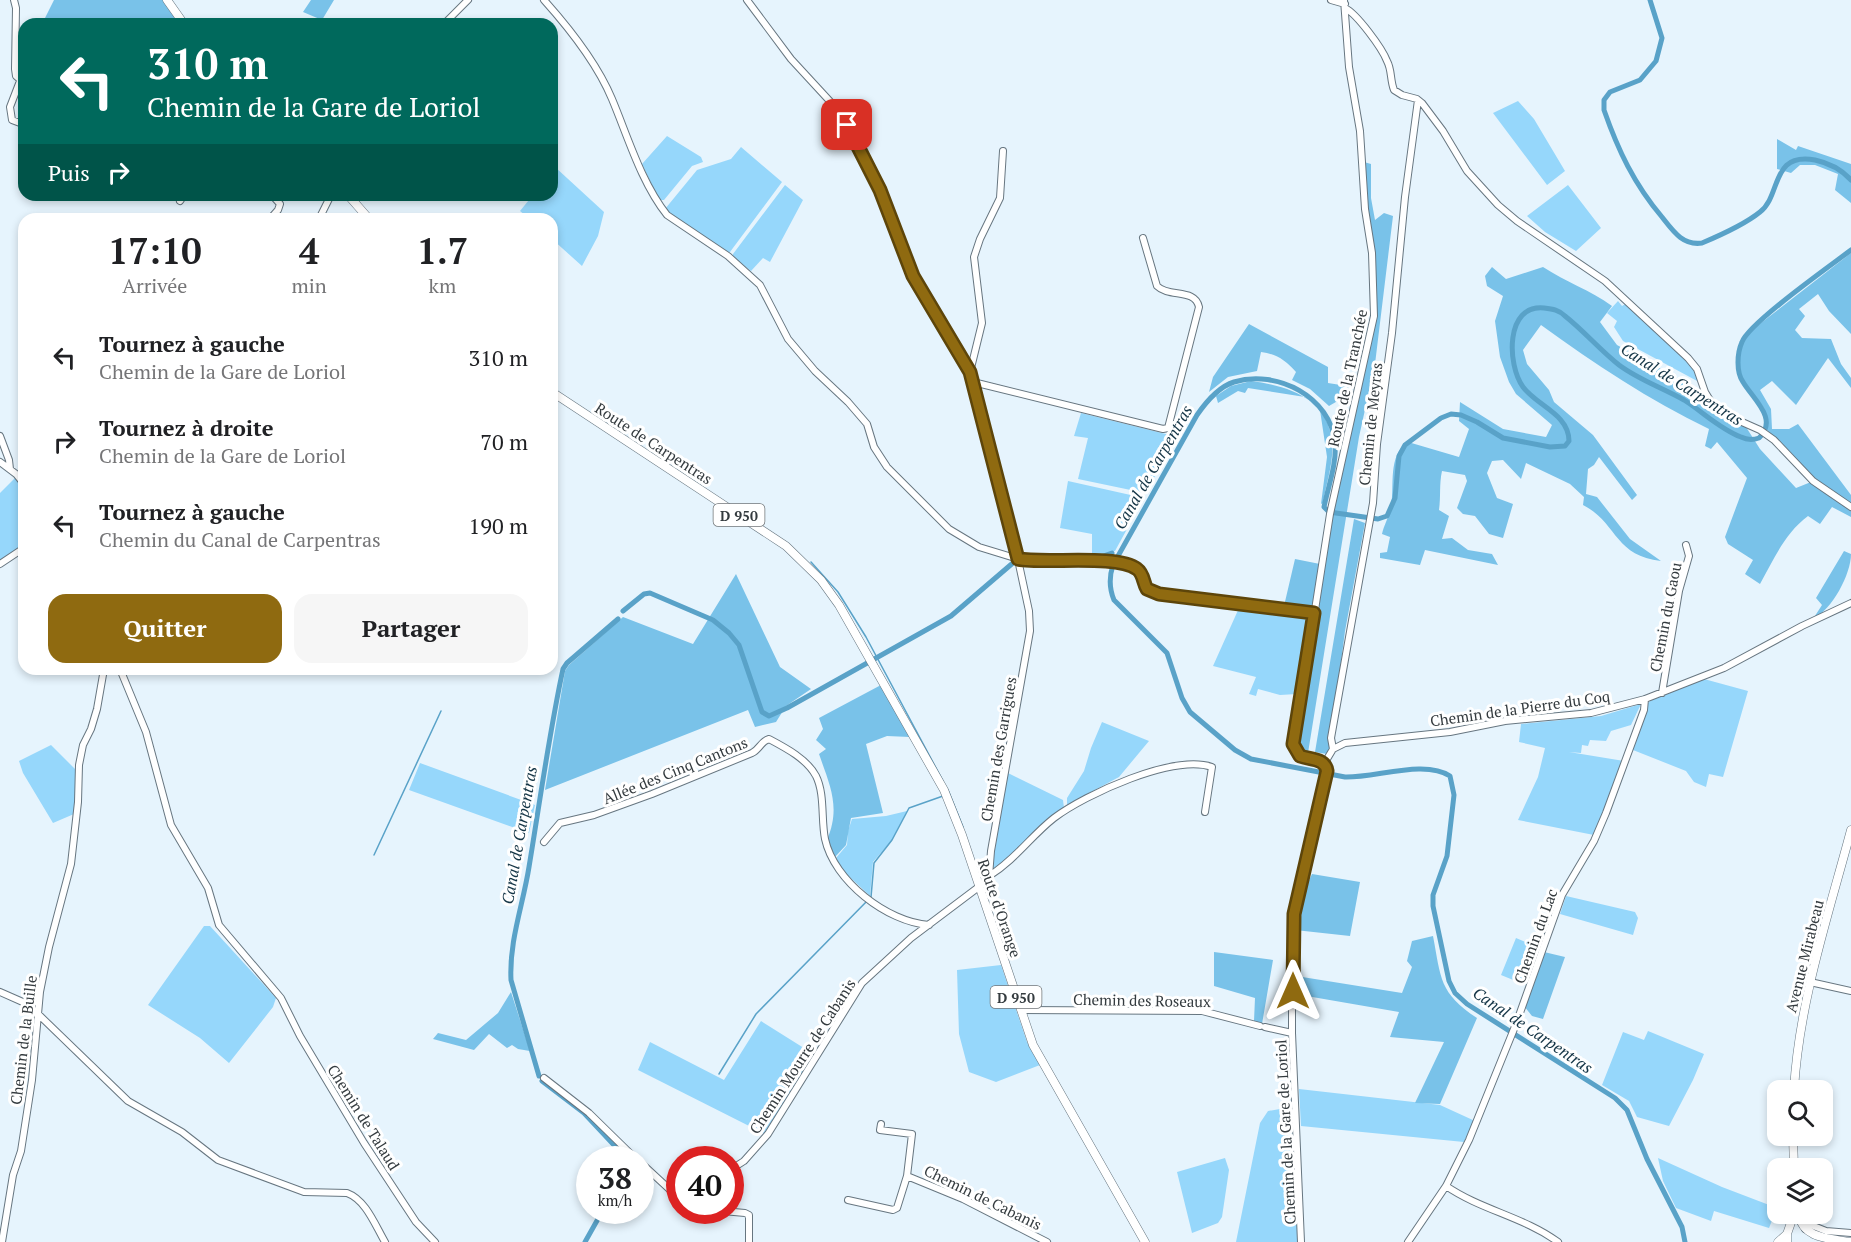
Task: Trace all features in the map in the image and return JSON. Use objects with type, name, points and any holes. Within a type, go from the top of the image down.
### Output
[{"type":"main road","points":[[167,0],[180,18]]},
{"type":"main road","points":[[349,201],[363,213]]},
{"type":"main road","points":[[352,201],[355,205]]},
{"type":"main road","name":"Route de Carpentras","points":[[558,396],[797,554],[821,580],[839,605],[916,739]]},
{"type":"main road","name":"Route d'Orange","points":[[916,739],[954,812],[1021,1010],[1040,1059],[1145,1242]]},
{"type":"main road","name":"Avenue Mirabeau","points":[[1795,1080],[1799,1035],[1810,982],[1851,830]]},
{"type":"main road","points":[[1778,1242],[1788,1235],[1806,1233],[1850,1242]]},
{"type":"street","points":[[14,0],[16,8],[15,69],[18,75]]},
{"type":"street","points":[[450,18],[468,0]]},
{"type":"street","points":[[544,0],[577,40],[612,98],[640,166],[660,206],[667,215],[728,256],[760,285],[788,339],[815,372],[862,417],[880,458],[920,502],[964,540],[985,550],[1018,559],[1115,562],[1139,570],[1147,589],[1159,594],[1314,614],[1293,744],[1296,752],[1305,758],[1324,764],[1332,749]]},
{"type":"street","name":"Chemin des Garrigues","points":[[747,0],[791,59],[838,110],[863,153],[880,190],[913,276],[970,372],[973,382],[1018,559],[1029,611],[1030,631],[991,851],[990,876]]},
{"type":"street","points":[[1331,0],[1345,4],[1384,55],[1390,68],[1394,90],[1418,100],[1443,131],[1467,171],[1498,205],[1623,296],[1697,369],[1705,392],[1713,405],[1732,418],[1764,433],[1813,481],[1851,507]]},
{"type":"street","name":"Route de la Tranchée","points":[[1314,614],[1331,511],[1374,316],[1372,253],[1365,210],[1360,131],[1349,68],[1345,4]]},
{"type":"street","points":[[18,90],[10,107],[12,120],[18,122]]},
{"type":"street","name":"Chemin de Meyras","points":[[1332,749],[1331,738],[1370,518],[1418,100]]},
{"type":"street","points":[[970,372],[982,323],[974,257],[980,239],[998,204],[1003,151]]},
{"type":"street","points":[[325,201],[325,206]]},
{"type":"street","points":[[322,213],[328,201]]},
{"type":"street","points":[[973,382],[1119,419],[1163,429],[1168,428],[1199,307],[1196,298],[1167,292],[1157,286],[1143,238]]},
{"type":"street","points":[[0,436],[10,469]]},
{"type":"street","points":[[0,462],[18,478]]},
{"type":"street","name":"Chemin du Gaou","points":[[1662,693],[1679,591],[1689,556],[1686,545]]},
{"type":"street","points":[[0,564],[18,552]]},
{"type":"street","name":"Chemin de la Pierre du Coq","points":[[1332,749],[1345,743],[1378,738],[1450,732],[1505,721],[1591,713],[1645,699],[1724,668],[1802,626],[1851,603]]},
{"type":"street","name":"Chemin de la Buille","points":[[2,1242],[13,1175],[21,1150],[32,1080],[37,1012],[49,947],[71,864],[72,837],[78,802],[79,765],[83,746],[92,729],[103,675]]},
{"type":"street","name":"Chemin de Talaud","points":[[122,675],[146,732],[171,825],[208,888],[219,925],[281,998],[300,1036],[364,1143],[416,1222],[435,1242]]},
{"type":"street","name":"Chemin du Lac","points":[[1408,1242],[1446,1186],[1474,1129],[1512,1034],[1562,895],[1594,841],[1606,813],[1644,710],[1645,699]]},
{"type":"street","name":"Allée des Cinq Cantons","points":[[544,842],[560,823],[594,815],[652,794],[752,753],[758,750],[762,742],[769,739],[801,760],[816,777],[826,841],[839,872],[864,897],[903,919],[930,925]]},
{"type":"street","name":"Chemin de la Gare de Loriol","points":[[1301,1242],[1292,1034],[1294,914],[1326,774],[1324,764]]},
{"type":"street","points":[[980,888],[990,876],[1019,853],[1054,818],[1105,788],[1156,770],[1188,765],[1212,767],[1205,812]]},
{"type":"street","name":"Chemin Mourre de Cabanis","points":[[744,1161],[768,1134],[862,983],[903,945],[980,888]]},
{"type":"street","points":[[1810,982],[1851,991]]},
{"type":"street","points":[[0,992],[37,1012],[128,1101],[182,1132],[224,1163],[304,1192],[353,1195],[363,1205],[386,1242]]},
{"type":"street","name":"Chemin des Roseaux","points":[[1021,1010],[1202,1011],[1292,1034]]},
{"type":"street","points":[[544,1078],[589,1113],[623,1146]]},
{"type":"street","name":"Chemin de Cabanis","points":[[848,1200],[893,1210],[897,1208],[908,1176],[912,1134],[880,1130],[881,1124]]},
{"type":"street","points":[[654,1175],[666,1186]]},
{"type":"street","name":"Chemin de Cabanis","points":[[908,1176],[963,1199],[1047,1242]]},
{"type":"street","points":[[1446,1186],[1460,1196],[1521,1221],[1558,1242]]},
{"type":"street","points":[[744,1213],[749,1215],[749,1242]]},
{"type":"street","points":[[1806,1233],[1811,1225],[1826,1231],[1851,1233]]},
{"type":"shaded area","points":[[54,0],[163,0],[176,18],[45,18]]},
{"type":"shaded area","points":[[311,0],[334,0],[323,18],[303,12]]},
{"type":"shaded area","points":[[1518,101],[1534,119],[1565,171],[1547,185],[1493,113]]},
{"type":"shaded area","points":[[667,136],[701,157],[703,162],[692,166],[664,200],[659,200],[642,164]]},
{"type":"shaded area","points":[[1777,139],[1796,150],[1798,146],[1851,164],[1851,203],[1835,190],[1838,174],[1815,165],[1800,165],[1791,173],[1777,169]]},
{"type":"shaded area","points":[[741,147],[782,182],[730,252],[726,252],[665,209],[697,170],[731,159]]},
{"type":"shaded area","points":[[1364,162],[1371,164],[1371,198],[1375,220],[1384,213],[1393,216],[1375,364],[1359,437],[1308,753],[1301,752],[1298,742],[1333,514],[1376,317],[1372,231],[1367,209]]},
{"type":"shaded area","points":[[558,170],[604,212],[598,236],[582,266],[558,244],[558,213],[522,213],[520,211],[528,201],[558,201]]},
{"type":"shaded area","points":[[785,185],[803,200],[770,262],[763,258],[751,271],[733,257],[733,254]]},
{"type":"shaded area","points":[[1568,185],[1601,228],[1576,251],[1545,232],[1527,216]]},
{"type":"shaded area","points":[[1851,253],[1851,334],[1829,311],[1818,294],[1799,309],[1805,316],[1795,330],[1802,338],[1831,339],[1841,364],[1851,378],[1851,388],[1828,358],[1796,405],[1772,381],[1760,390],[1771,409],[1772,429],[1789,429],[1798,424],[1851,495],[1851,505],[1818,481],[1767,430],[1764,408],[1743,380],[1740,371],[1740,355],[1742,343],[1748,333]]},
{"type":"shaded area","points":[[1492,267],[1506,279],[1543,267],[1612,306],[1600,322],[1617,345],[1705,393],[1706,398],[1746,427],[1760,449],[1796,488],[1811,482],[1851,510],[1851,517],[1832,507],[1820,524],[1808,516],[1786,538],[1760,584],[1745,574],[1753,560],[1728,544],[1725,537],[1747,478],[1717,442],[1711,449],[1705,446],[1709,429],[1623,381],[1541,325],[1523,350],[1527,364],[1549,390],[1554,402],[1593,435],[1637,495],[1632,500],[1599,457],[1588,469],[1586,494],[1597,497],[1630,539],[1661,561],[1634,553],[1625,546],[1603,520],[1583,505],[1584,497],[1570,484],[1526,463],[1521,479],[1503,460],[1492,461],[1487,473],[1497,498],[1513,504],[1503,538],[1489,534],[1475,516],[1463,514],[1457,508],[1467,481],[1465,475],[1442,471],[1439,510],[1449,516],[1442,539],[1452,538],[1468,550],[1492,554],[1498,565],[1425,550],[1420,565],[1380,558],[1380,553],[1387,552],[1390,537],[1382,534],[1391,507],[1394,463],[1401,448],[1408,442],[1459,457],[1469,429],[1459,421],[1460,402],[1503,429],[1546,437],[1552,425],[1516,394],[1509,382],[1500,357],[1495,321],[1503,296],[1487,286],[1485,276]]},
{"type":"shaded area","points":[[1618,301],[1622,306],[1627,303],[1694,365],[1699,382],[1623,341],[1614,327],[1617,321],[1607,313]]},
{"type":"shaded area","points":[[1249,324],[1328,367],[1328,383],[1347,386],[1353,392],[1329,406],[1310,389],[1292,380],[1296,372],[1284,361],[1272,354],[1261,352],[1257,371],[1228,377],[1209,392],[1213,377]]},
{"type":"shaded area","points":[[1251,381],[1293,391],[1303,397],[1248,388],[1245,393],[1238,391],[1218,403],[1216,396],[1231,386]]},
{"type":"shaded area","points":[[1320,412],[1329,428],[1332,443],[1332,458],[1321,504],[1327,457]]},
{"type":"shaded area","points":[[1081,413],[1178,437],[1145,493],[1078,479],[1088,438],[1074,436]]},
{"type":"shaded area","points":[[16,477],[18,480],[18,548],[0,561],[0,493]]},
{"type":"shaded area","points":[[1068,481],[1144,498],[1115,551],[1095,556],[1092,553],[1092,534],[1060,528]]},
{"type":"shaded area","points":[[1354,519],[1365,523],[1345,631],[1330,748],[1327,754],[1315,752]]},
{"type":"shaded area","points":[[1844,551],[1851,554],[1844,581],[1827,608],[1813,619],[1822,605],[1816,598]]},
{"type":"shaded area","points":[[1295,559],[1320,564],[1313,611],[1284,606]]},
{"type":"shaded area","points":[[736,574],[780,667],[811,689],[786,706],[776,722],[755,727],[748,710],[545,790],[565,671],[569,665],[623,617],[693,644]]},
{"type":"shaded area","points":[[1239,608],[1310,618],[1300,690],[1297,694],[1280,695],[1258,689],[1256,696],[1249,694],[1256,677],[1213,666]]},
{"type":"shaded area","points":[[1704,679],[1748,691],[1723,777],[1709,774],[1706,787],[1694,782],[1686,771],[1633,750],[1648,703]]},
{"type":"shaded area","points":[[881,685],[910,737],[887,736],[866,744],[883,813],[851,818],[846,845],[835,857],[827,840],[834,807],[819,754],[826,749],[816,740],[823,729],[819,718]]},
{"type":"shaded area","points":[[1641,704],[1631,725],[1611,731],[1606,741],[1590,740],[1588,746],[1582,745],[1581,753],[1569,752],[1624,761],[1594,835],[1518,820],[1538,777],[1545,748],[1519,742],[1521,724],[1601,716]]},
{"type":"shaded area","points":[[1102,722],[1149,741],[1119,777],[1067,805],[1067,798],[1084,771]]},
{"type":"shaded area","points":[[51,745],[76,770],[74,814],[53,823],[23,773],[19,761]]},
{"type":"shaded area","points":[[420,763],[535,805],[529,833],[409,790]]},
{"type":"shaded area","points":[[1008,773],[1063,800],[1064,808],[995,869],[992,867]]},
{"type":"shaded area","points":[[907,811],[892,840],[873,862],[870,896],[840,868],[836,858],[847,845],[852,819],[886,816]]},
{"type":"shaded area","points":[[1312,874],[1360,882],[1350,936],[1295,930],[1299,901]]},
{"type":"shaded area","points":[[1566,896],[1635,912],[1638,918],[1633,935],[1560,914]]},
{"type":"shaded area","points":[[204,926],[210,926],[276,998],[273,1007],[229,1063],[200,1038],[148,1005]]},
{"type":"shaded area","points":[[1433,936],[1440,974],[1448,992],[1455,1001],[1477,1018],[1440,1104],[1415,1103],[1444,1042],[1390,1037],[1399,1012],[1295,994],[1296,976],[1402,993],[1412,967],[1407,961],[1412,941]]},
{"type":"shaded area","points":[[1516,938],[1542,949],[1528,986],[1501,975]]},
{"type":"shaded area","points":[[1214,952],[1273,960],[1262,1024],[1254,1021],[1255,998],[1214,986]]},
{"type":"shaded area","points":[[1544,952],[1565,957],[1543,1019],[1532,1016],[1524,1006]]},
{"type":"shaded area","points":[[1001,965],[1027,1042],[1040,1065],[996,1082],[969,1072],[959,1034],[957,970]]},
{"type":"shaded area","points":[[511,992],[530,1051],[518,1049],[512,1045],[507,1048],[489,1034],[474,1050],[433,1039],[438,1033],[466,1040],[498,1013]]},
{"type":"shaded area","points":[[761,1021],[815,1055],[765,1134],[638,1070],[650,1042],[724,1080]]},
{"type":"shaded area","points":[[1648,1031],[1704,1054],[1669,1126],[1637,1117],[1629,1101],[1602,1085],[1623,1032],[1644,1040]]},
{"type":"shaded area","points":[[1299,1089],[1440,1105],[1475,1121],[1464,1142],[1301,1126]]},
{"type":"shaded area","points":[[1280,1109],[1287,1111],[1297,1194],[1297,1242],[1236,1242],[1260,1123],[1268,1111]]},
{"type":"shaded area","points":[[1225,1158],[1229,1170],[1222,1217],[1218,1223],[1192,1233],[1177,1172]]},
{"type":"shaded area","points":[[1658,1158],[1767,1204],[1767,1224],[1771,1224],[1769,1228],[1714,1211],[1711,1221],[1676,1208],[1663,1181]]},
{"type":"waterway","name":"Canal de Carpentras","points":[[1650,0],[1662,38],[1656,61],[1640,80],[1610,92],[1604,100],[1604,110],[1621,153],[1635,179],[1652,205],[1679,236],[1689,242],[1702,243],[1754,217],[1767,205],[1784,168],[1791,162],[1801,159],[1820,161],[1839,170],[1851,180]]},
{"type":"waterway","name":"Canal de Carpentras","points":[[1685,1242],[1682,1227],[1647,1159],[1627,1110],[1615,1098],[1467,1004],[1455,993],[1449,981],[1433,906],[1433,895],[1447,856],[1454,795],[1450,776],[1440,771],[1414,769],[1345,777],[1251,759],[1235,750],[1190,712],[1182,698],[1167,653],[1114,600],[1110,587],[1111,574],[1113,565],[1197,415],[1218,391],[1234,382],[1251,379],[1284,383],[1313,400],[1324,412],[1335,443],[1333,467],[1324,507],[1329,512],[1378,519],[1387,516],[1395,498],[1399,456],[1405,445],[1441,418],[1451,414],[1461,415],[1477,422],[1503,438],[1550,447],[1565,446],[1569,441],[1564,424],[1523,387],[1514,365],[1512,351],[1516,325],[1531,309],[1544,308],[1560,312],[1627,370],[1684,400],[1733,434],[1748,439],[1759,438],[1766,424],[1765,416],[1739,373],[1740,346],[1748,333],[1774,309],[1851,250]]},
{"type":"waterway","name":"Canal de Carpentras","points":[[1095,559],[1112,553]]},
{"type":"waterway","name":"Canal de Carpentras","points":[[1022,557],[1074,557]]},
{"type":"waterway","points":[[811,562],[838,592],[866,637],[943,781]]},
{"type":"waterway","name":"Canal de Carpentras","points":[[623,611],[644,594],[650,593],[713,620],[739,645],[762,712],[769,716],[951,616],[1014,562]]},
{"type":"waterway","name":"Canal de Carpentras","points":[[539,1076],[511,980],[514,937],[529,867],[563,669],[618,619]]},
{"type":"waterway","points":[[374,855],[441,711]]},
{"type":"waterway","points":[[948,790],[963,827]]},
{"type":"waterway","points":[[871,897],[874,863],[892,840],[909,808],[943,796]]},
{"type":"waterway","points":[[719,1074],[756,1014],[868,900]]},
{"type":"waterway","name":"Canal de Carpentras","points":[[542,1081],[584,1113],[615,1146]]},
{"type":"waterway","name":"Canal de Carpentras","points":[[585,1242],[595,1224]]},
{"type":"route","points":[[847,125],[880,190],[903,255],[913,276],[970,372],[1018,559],[1110,561],[1139,570],[1144,585],[1150,592],[1314,613],[1299,719],[1293,744],[1300,756],[1320,761],[1326,766],[1327,771],[1294,914],[1292,928],[1293,991]]}]
